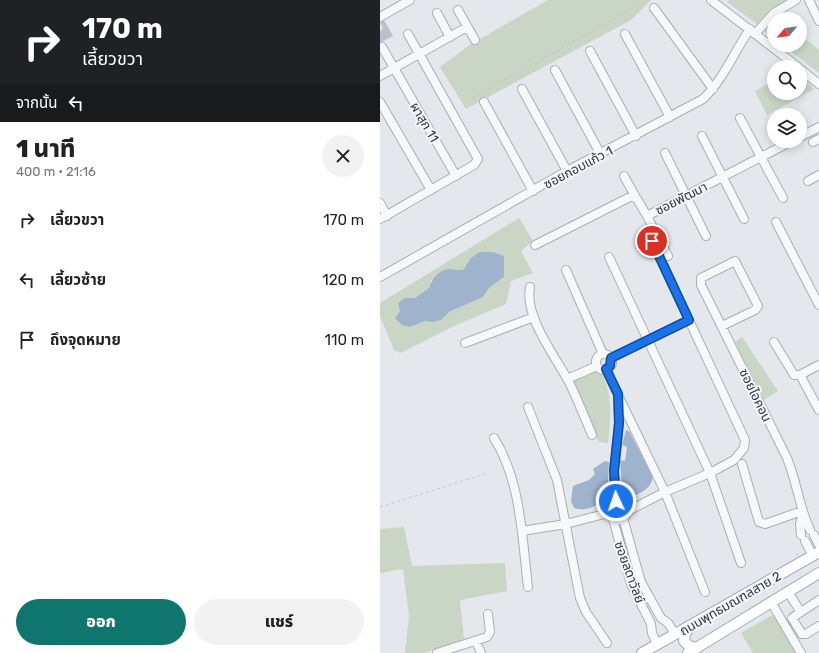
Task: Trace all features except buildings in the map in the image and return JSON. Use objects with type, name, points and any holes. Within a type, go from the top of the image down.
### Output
[{"type":"main road","name":"ถนนพุทธมณฑลสาย 2","points":[[642,653],[816,554]]},
{"type":"main road","name":"ถนนพุทธมณฑลสาย 2","points":[[688,653],[698,650],[788,592],[818,576]]},
{"type":"main road","points":[[690,626],[685,634],[684,641],[689,646],[698,650]]},
{"type":"street","points":[[381,14],[410,0]]},
{"type":"street","points":[[711,0],[789,60]]},
{"type":"street","name":"ซอยกอบแก้ว 1","points":[[380,277],[567,172],[703,99],[713,90],[736,49],[753,31],[774,14],[796,0]]},
{"type":"street","points":[[809,0],[819,20]]},
{"type":"street","points":[[654,8],[713,90]]},
{"type":"street","points":[[458,10],[475,40]]},
{"type":"street","points":[[437,13],[450,36]]},
{"type":"street","points":[[380,76],[467,26]]},
{"type":"street","points":[[380,203],[383,217],[477,163],[477,156],[408,34]]},
{"type":"street","points":[[625,34],[670,117]]},
{"type":"street","name":"ผาสุก 11","points":[[382,46],[456,176]]},
{"type":"street","points":[[590,51],[636,136]]},
{"type":"street","points":[[555,70],[601,154]]},
{"type":"street","points":[[807,74],[819,84]]},
{"type":"street","points":[[522,89],[567,172]]},
{"type":"street","points":[[380,102],[431,190]]},
{"type":"street","points":[[484,102],[533,191]]},
{"type":"street","points":[[740,118],[783,198]]},
{"type":"street","points":[[807,133],[819,127]]},
{"type":"street","points":[[702,136],[744,218]]},
{"type":"street","name":"ซอยพัฒนา","points":[[535,245],[632,196],[635,196],[647,216],[778,148]]},
{"type":"street","points":[[665,153],[706,236]]},
{"type":"street","points":[[808,181],[819,175]]},
{"type":"street","points":[[624,176],[635,196]]},
{"type":"street","points":[[647,216],[668,256]]},
{"type":"street","points":[[776,222],[819,304]]},
{"type":"street","points":[[522,531],[610,516],[616,520],[665,492],[710,473],[734,460],[744,448],[745,440],[652,241]]},
{"type":"street","points":[[609,257],[710,473],[741,563]]},
{"type":"street","name":"ซอยไอคอน","points":[[722,326],[756,310],[758,303],[735,261],[700,280],[700,284],[788,458],[795,477],[802,512],[819,545]]},
{"type":"street","points":[[566,270],[603,354],[611,358]]},
{"type":"street","points":[[530,287],[528,295],[534,317],[568,379],[592,435]]},
{"type":"street","points":[[465,343],[534,317]]},
{"type":"street","points":[[611,358],[689,320]]},
{"type":"street","points":[[774,342],[791,373],[794,375],[800,375],[819,365]]},
{"type":"street","points":[[603,354],[596,359],[597,366],[602,370],[610,366],[611,358]]},
{"type":"street","points":[[568,379],[597,366]]},
{"type":"street","points":[[606,369],[665,492],[705,592]]},
{"type":"street","points":[[800,375],[819,410]]},
{"type":"street","points":[[610,516],[610,505],[616,501],[614,471],[619,423],[618,394]]},
{"type":"street","points":[[528,407],[557,480],[580,598],[586,612],[607,642]]},
{"type":"street","points":[[494,438],[508,463],[522,531],[528,587]]},
{"type":"street","points":[[742,464],[759,522],[766,524],[802,512]]},
{"type":"street","name":"ซอยลดาวัลย์","points":[[616,501],[626,506],[625,515],[641,582],[661,618],[668,623],[675,634]]},
{"type":"street","name":"ซอยไอคอน","points":[[802,512],[800,524],[803,538],[816,554]]},
{"type":"street","name":"ซอยลดาวัลย์","points":[[610,516],[631,584],[651,624],[652,633],[657,644]]},
{"type":"street","points":[[788,592],[800,612]]},
{"type":"street","points":[[819,600],[792,618],[802,634],[806,634],[819,626]]},
{"type":"street","points":[[772,602],[801,653]]},
{"type":"street","points":[[438,653],[476,641],[489,634],[488,614]]},
{"type":"street","points":[[651,624],[661,618]]},
{"type":"street","points":[[476,641],[481,653]]},
{"type":"path","points":[[472,98],[632,9],[641,0]]},
{"type":"path","points":[[380,507],[486,474]]},
{"type":"green space","points":[[548,0],[651,0],[631,20],[466,109],[440,67],[471,44]]},
{"type":"green space","points":[[729,0],[786,1],[767,12],[757,24],[727,2]]},
{"type":"green space","points":[[767,26],[767,33],[763,30]]},
{"type":"green space","points":[[807,41],[819,50],[819,73],[807,64],[807,60],[802,60],[792,52],[807,52]]},
{"type":"green space","points":[[807,82],[814,89],[807,93]]},
{"type":"green space","points":[[767,85],[767,100],[794,100],[780,108],[767,108],[767,115],[755,91]]},
{"type":"green space","points":[[519,218],[533,241],[521,251],[533,273],[511,281],[506,304],[452,327],[401,353],[394,350],[380,316],[380,303]],"holes":[[[470,259],[504,277],[489,288],[483,297],[449,312],[441,320],[433,322],[425,321],[410,327],[395,318],[400,311],[405,298],[415,298],[430,288],[431,280],[464,269]]]},
{"type":"green space","points":[[742,337],[778,391],[764,400],[735,342]]},
{"type":"green space","points":[[595,371],[600,371],[607,387],[609,397],[610,425],[608,443],[599,442],[573,380]]},
{"type":"green space","points":[[404,527],[412,566],[505,563],[507,591],[460,600],[464,640],[424,653],[405,653],[409,616],[403,569],[380,573],[380,529]]},
{"type":"green space","points":[[774,614],[796,653],[753,653],[741,633]]},
{"type":"water","points":[[479,252],[492,252],[504,256],[504,277],[489,288],[483,297],[449,312],[441,320],[433,322],[425,321],[410,327],[402,325],[395,318],[400,311],[398,303],[405,298],[415,298],[429,288],[434,277],[440,272],[448,269],[464,269],[470,259]]},
{"type":"water","points":[[626,430],[629,431],[653,477],[648,488],[631,497],[622,491],[620,460],[625,461],[627,447],[622,445]]},
{"type":"water","points":[[605,461],[609,462],[608,481],[610,492],[595,506],[585,509],[574,508],[571,501],[573,486],[589,480],[595,474],[593,469]]},
{"type":"route","points":[[616,501],[614,471],[619,423],[618,394],[606,369],[609,368],[612,363],[611,358],[689,320],[652,241]]}]
